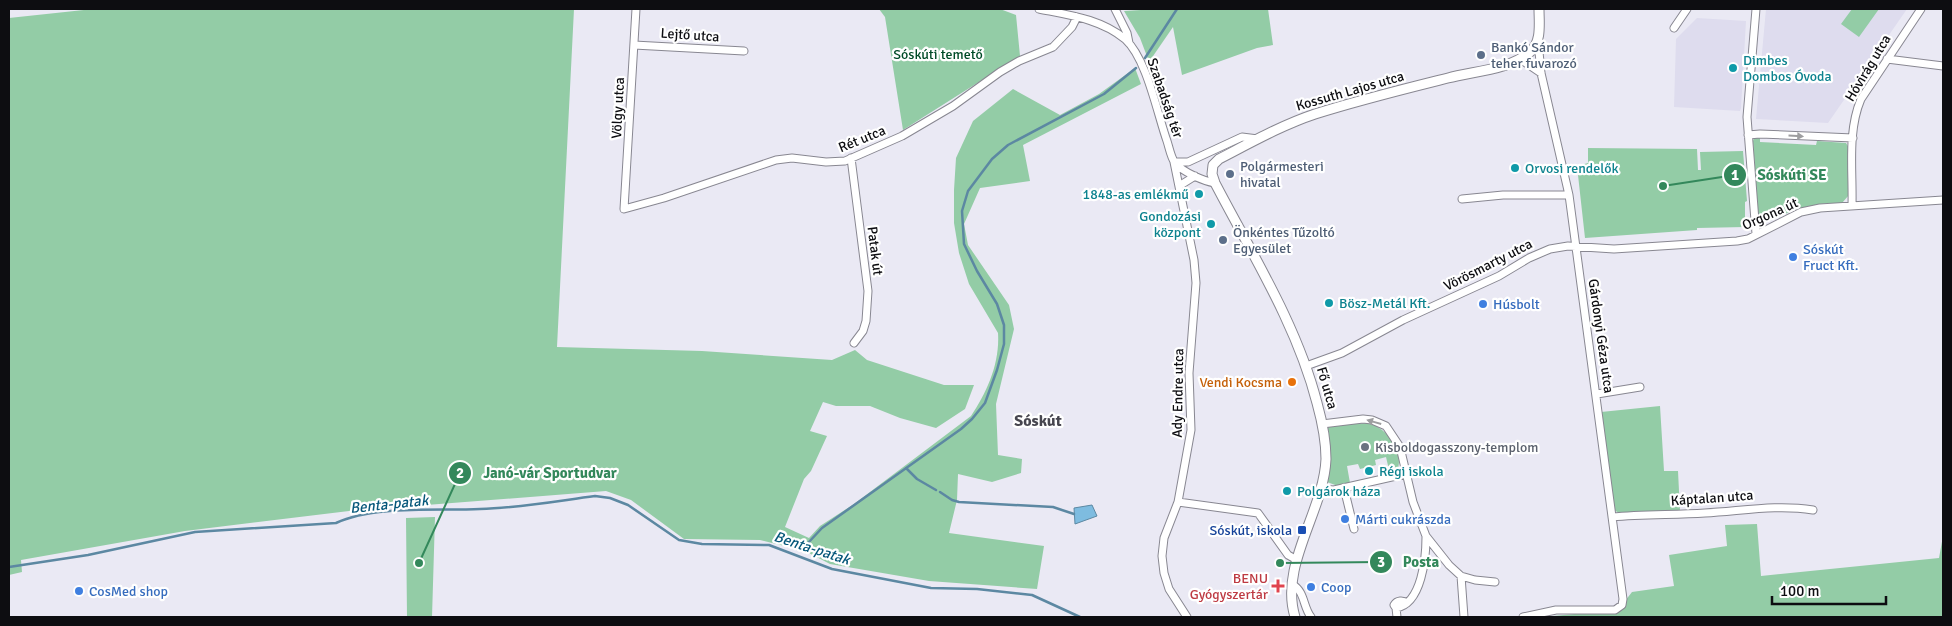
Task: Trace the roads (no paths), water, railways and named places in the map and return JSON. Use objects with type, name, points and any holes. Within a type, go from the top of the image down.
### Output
[{"type":"street","name":"Völgy utca","points":[[624,209],[636,9]]},
{"type":"street","points":[[1039,9],[1077,17],[1107,28],[1129,44]]},
{"type":"street","points":[[1539,9],[1538,41],[1531,52],[1520,59],[1541,73]]},
{"type":"street","points":[[1674,28],[1688,9]]},
{"type":"street","points":[[1756,9],[1747,117],[1756,234]]},
{"type":"street","name":"Hóvirág utca","points":[[1852,205],[1853,138],[1856,110],[1887,59],[1921,9]]},
{"type":"street","points":[[1107,28],[1116,12]]},
{"type":"street","points":[[1116,12],[1127,33],[1129,44]]},
{"type":"street","name":"Rét utca","points":[[624,209],[664,198],[776,160],[792,158],[836,162],[851,158],[917,127],[960,101],[1000,72],[1019,61],[1052,47],[1072,27],[1077,17]]},
{"type":"street","name":"Gárdonyi Géza utca","points":[[1523,617],[1556,610],[1615,610],[1622,605],[1623,599],[1569,195],[1541,73],[1538,41]]},
{"type":"street","name":"Szabadság tér","points":[[1129,44],[1142,66],[1174,162]]},
{"type":"street","name":"Lejtő utca","points":[[634,45],[744,51]]},
{"type":"street","name":"Kossuth Lajos utca","points":[[1215,183],[1212,169],[1215,161],[1289,123],[1449,78],[1505,65],[1520,59]]},
{"type":"street","points":[[1887,59],[1943,66]]},
{"type":"street","points":[[1748,135],[1853,138]]},
{"type":"street","points":[[1174,162],[1188,162],[1242,137],[1258,139]]},
{"type":"street","name":"Patak út","points":[[851,158],[868,291],[866,321],[863,331],[854,343]]},
{"type":"street","points":[[1174,162],[1195,176],[1215,183]]},
{"type":"street","name":"Ady Endre utca","points":[[1174,162],[1196,271],[1189,373],[1191,430],[1178,502],[1164,538],[1163,565],[1174,599],[1187,617]]},
{"type":"street","points":[[1179,186],[1195,176]]},
{"type":"street","name":"Fő utca","points":[[1215,183],[1267,282],[1306,366],[1322,424],[1326,460],[1320,489],[1298,560],[1292,602],[1295,617]]},
{"type":"street","points":[[1462,199],[1502,195],[1569,195]]},
{"type":"street","name":"Orgona út","points":[[1576,247],[1614,249],[1738,241],[1748,239],[1801,212],[1820,208],[1943,200]]},
{"type":"street","name":"Vörösmarty utca","points":[[1306,366],[1342,353],[1403,320],[1499,276],[1540,252],[1558,247],[1576,247]]},
{"type":"street","points":[[1596,394],[1640,387]]},
{"type":"street","points":[[1322,424],[1363,419],[1372,420],[1386,426],[1400,447],[1405,474],[1420,523],[1426,536],[1460,576],[1495,582]]},
{"type":"street","points":[[1320,489],[1329,491],[1405,474]]},
{"type":"street","points":[[1344,488],[1354,529]]},
{"type":"street","points":[[1178,502],[1258,514],[1288,555],[1298,560]]},
{"type":"street","name":"Káptalan utca","points":[[1612,517],[1783,507],[1813,510]]},
{"type":"street","points":[[1397,617],[1396,608],[1407,603],[1420,582],[1426,552],[1426,536]]},
{"type":"street","points":[[1426,552],[1436,549]]},
{"type":"street","points":[[1460,576],[1464,617]]},
{"type":"street","points":[[1293,586],[1298,588],[1301,593],[1306,612],[1311,617]]},
{"type":"water","points":[[1092,505],[1097,516],[1075,524],[1074,508]]},
{"type":"waterway","points":[[1145,58],[1177,9]]},
{"type":"waterway","points":[[808,543],[822,528],[961,429],[985,403],[1004,344],[1004,325],[997,304],[977,271],[964,244],[962,211],[968,191],[992,159],[1008,145],[1104,94],[1136,68]]},
{"type":"waterway","points":[[906,468],[917,479],[936,490]]},
{"type":"waterway","points":[[940,492],[959,502],[1053,507],[1074,514]]},
{"type":"waterway","name":"Benta-patak","points":[[9,567],[88,555],[195,532],[336,523],[351,517],[387,511],[495,508],[595,496],[610,498],[628,505],[679,540],[702,544],[769,545],[832,569],[931,588],[977,589],[1032,595],[1080,617]]},
{"type":"place","name":"Bankó Sándor teher fuvarozó","points":[[1481,55]]},
{"type":"place","name":"Dimbes Dombos Óvoda","points":[[1733,68]]},
{"type":"place","name":"Orvosi rendelők","points":[[1515,168]]},
{"type":"place","name":"Polgármesteri hivatal","points":[[1230,174]]},
{"type":"place","name":"Sóskúti SE","points":[[1663,186]]},
{"type":"place","name":"1848-as emlékmű","points":[[1199,194]]},
{"type":"place","name":"Gondozási központ","points":[[1211,224]]},
{"type":"place","name":"Önkéntes Tűzoltó Egyesület","points":[[1223,240]]},
{"type":"place","name":"Sóskút Fruct Kft.","points":[[1793,257]]},
{"type":"place","name":"Bösz-Metál Kft.","points":[[1329,303]]},
{"type":"place","name":"Húsbolt","points":[[1483,304]]},
{"type":"place","name":"Vendi Kocsma","points":[[1292,382]]},
{"type":"place","name":"Kisboldogasszony-templom","points":[[1365,447]]},
{"type":"place","name":"Régi iskola","points":[[1369,471]]},
{"type":"place","name":"Polgárok háza","points":[[1287,491]]},
{"type":"place","name":"Márti cukrászda","points":[[1345,519]]},
{"type":"place","name":"Sóskút, iskola","points":[[1302,530]]},
{"type":"place","name":"Janó-vár Sportudvar","points":[[419,563]]},
{"type":"place","name":"Posta","points":[[1280,563]]},
{"type":"place","name":"BENU Gyógyszertár","points":[[1278,586]]},
{"type":"place","name":"Coop","points":[[1311,587]]},
{"type":"place","name":"CosMed shop","points":[[79,591]]},
{"type":"district","name":"Sóskút","points":[[1038,421]]},
{"type":"park label","name":"Sóskúti temető","points":[[938,54]]}]
